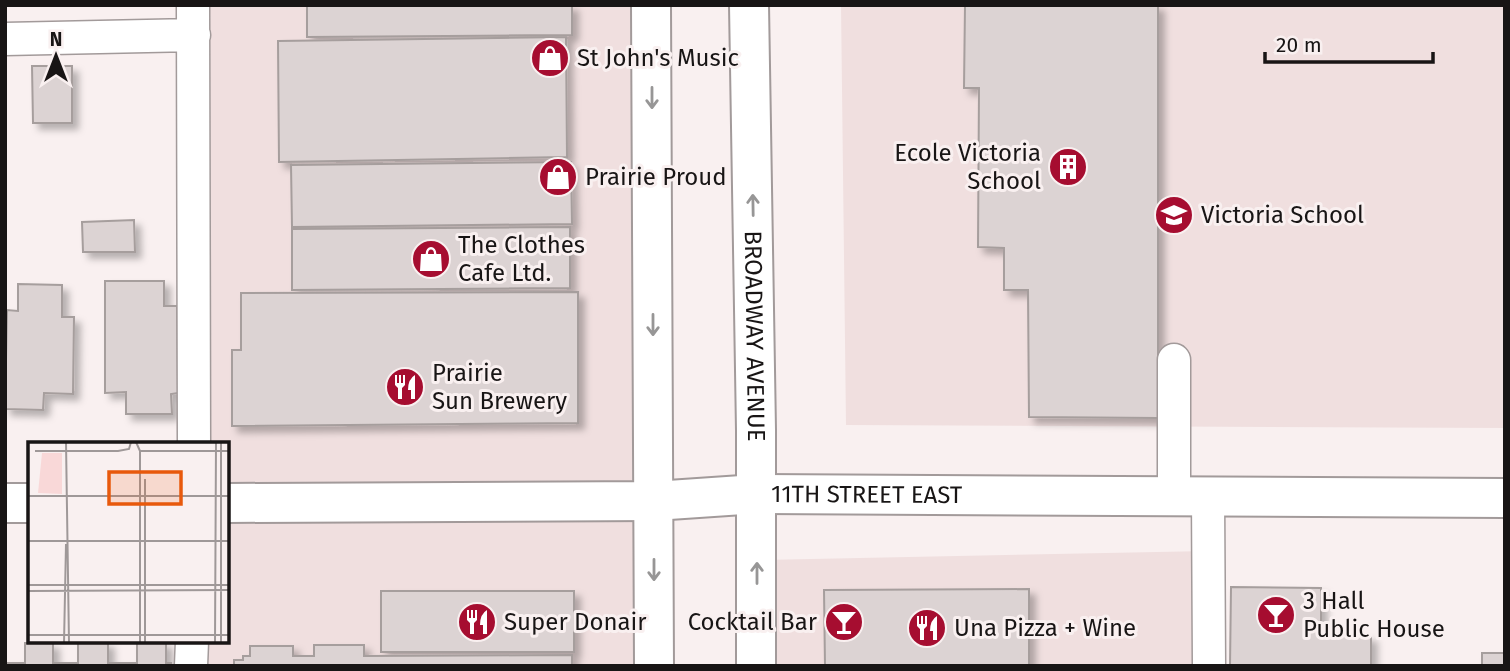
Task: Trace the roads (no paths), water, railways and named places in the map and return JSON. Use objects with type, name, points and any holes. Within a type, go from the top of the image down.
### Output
[{"type":"main road","points":[[651,5],[654,666]]},
{"type":"main road","name":"BROADWAY AVENUE","points":[[749,5],[757,666]]},
{"type":"main road","name":"11TH STREET EAST","points":[[229,503],[654,501],[757,494],[1505,498]]},
{"type":"main road","points":[[5,503],[28,503]]},
{"type":"lane","points":[[5,39],[194,20],[194,442]]},
{"type":"lane","points":[[1174,360],[1209,666]]},
{"type":"lane","points":[[191,666],[192,643]]},
{"type":"place","name":"St John's Music","points":[[550,58]]},
{"type":"place","name":"Ecole Victoria School","points":[[1068,167]]},
{"type":"place","name":"Prairie Proud","points":[[558,177]]},
{"type":"place","name":"Victoria School","points":[[1174,215]]},
{"type":"place","name":"The Clothes Cafe Ltd.","points":[[431,259]]},
{"type":"place","name":"Prairie Sun Brewery","points":[[405,387]]},
{"type":"place","name":"3 Hall Public House","points":[[1276,615]]},
{"type":"place","name":"Super Donair","points":[[477,622]]},
{"type":"place","name":"Cocktail Bar","points":[[844,622]]},
{"type":"place","name":"Una Pizza + Wine","points":[[927,628]]}]
